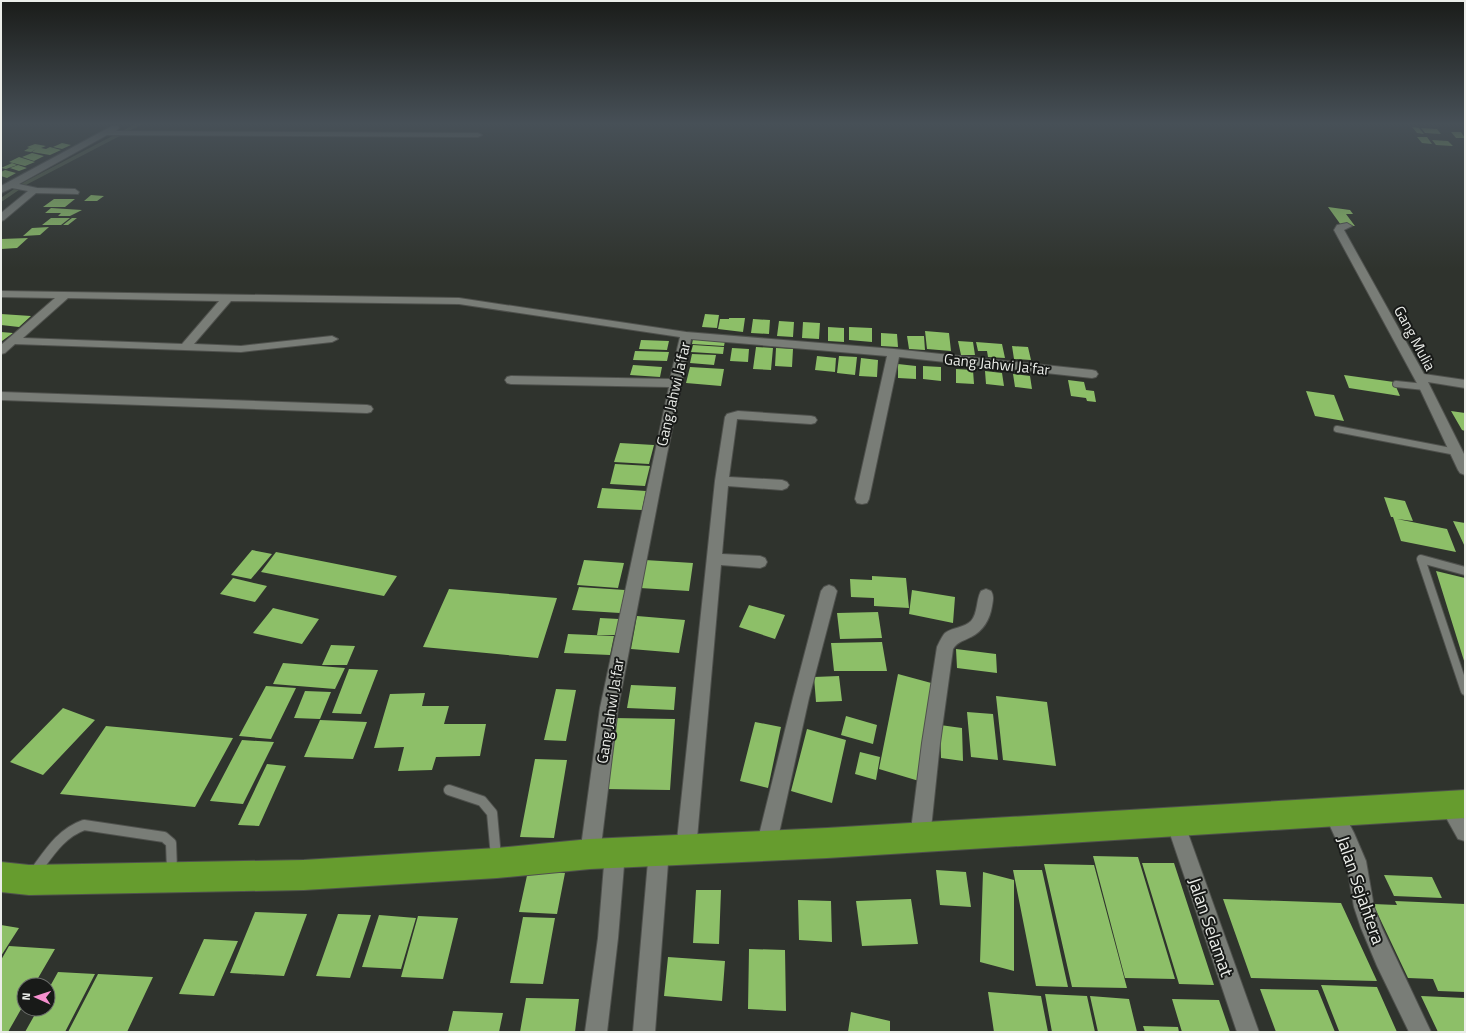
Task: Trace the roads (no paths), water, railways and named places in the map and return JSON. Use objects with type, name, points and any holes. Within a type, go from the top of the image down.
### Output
[{"type":"highway","points":[[15,879],[304,875],[497,863],[603,854],[766,847],[920,838],[1457,804]]},
{"type":"street","points":[[7,187],[35,172]]},
{"type":"street","points":[[7,187],[75,192]]},
{"type":"street","points":[[1,218],[33,189]]},
{"type":"street","name":"Gang Mulia","points":[[1347,226],[1340,227],[1340,230],[1458,448],[1465,470]]},
{"type":"street","points":[[1,294],[459,301],[686,336]]},
{"type":"street","points":[[6,345],[66,294]]},
{"type":"street","points":[[185,347],[228,298]]},
{"type":"street","name":"Gang Jahwi Ja'far","points":[[596,1032],[608,938],[603,854],[609,708],[674,383],[686,336],[894,352],[1092,374]]},
{"type":"street","points":[[6,345],[240,349],[332,339]]},
{"type":"street","points":[[862,499],[894,352]]},
{"type":"street","points":[[511,380],[674,383]]},
{"type":"street","points":[[1422,382],[1465,384]]},
{"type":"street","points":[[1,396],[367,409]]},
{"type":"street","points":[[644,1032],[654,922],[672,850],[714,559],[722,481],[731,418],[738,415],[811,420]]},
{"type":"street","points":[[722,481],[782,485]]},
{"type":"street","points":[[714,559],[760,562]]},
{"type":"street","points":[[766,847],[801,698],[830,591]]},
{"type":"street","points":[[920,838],[930,743],[945,647],[951,638],[967,632],[977,625],[982,613],[986,595]]},
{"type":"street","points":[[1457,804],[1465,832]]},
{"type":"street","name":"Jalan Sejahtera","points":[[1333,813],[1348,842],[1358,868],[1360,890],[1365,912],[1420,1032]]},
{"type":"street","name":"Jalan Selamat","points":[[1175,822],[1248,1032]]},
{"type":"lane","points":[[1396,384],[1422,382]]},
{"type":"lane","points":[[1337,429],[1458,448]]},
{"type":"lane","points":[[1465,571],[1421,559],[1465,691]]},
{"type":"lane","points":[[450,790],[482,801],[492,813],[497,863]]},
{"type":"lane","points":[[15,879],[66,833],[74,827],[84,825],[164,837],[171,843],[173,877]]},
{"type":"waterway","points":[[1,200],[26,183],[47,172]]}]
